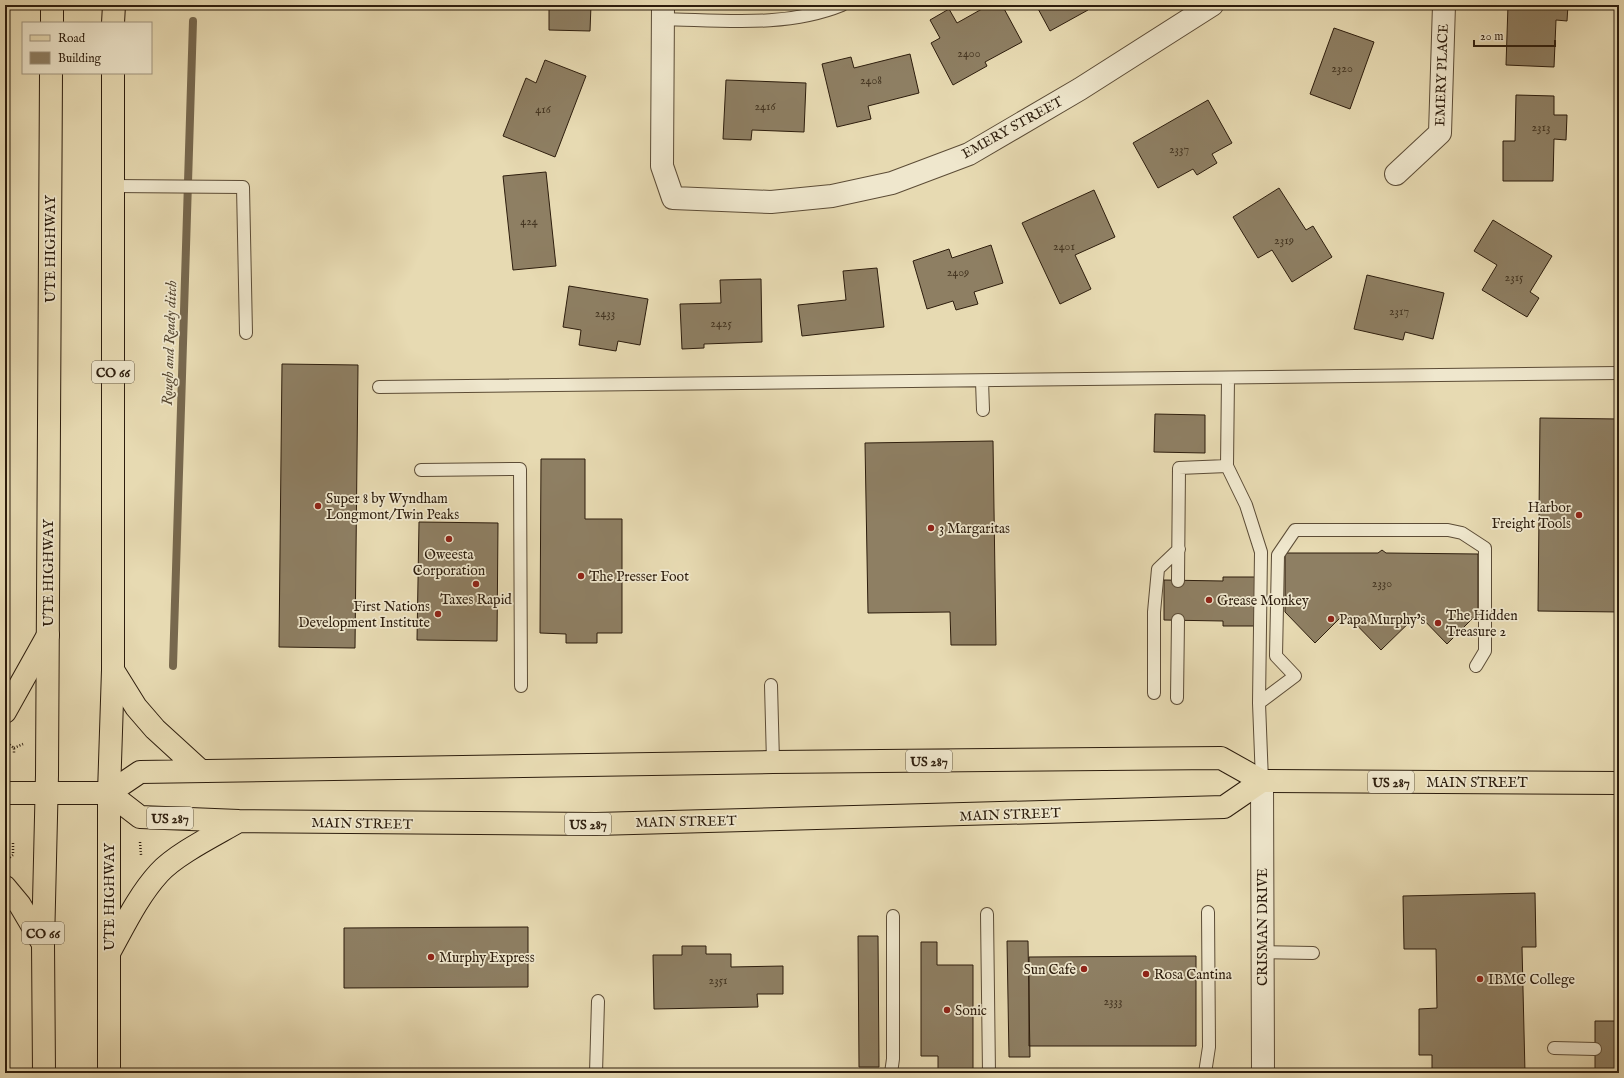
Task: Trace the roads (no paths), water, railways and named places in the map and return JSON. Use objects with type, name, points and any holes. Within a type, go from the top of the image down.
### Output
[{"type":"main road","points":[[52,5],[52,22]]},
{"type":"main road","points":[[113,22],[114,5]]},
{"type":"main road","name":"UTE HIGHWAY","points":[[44,1073],[43,944],[48,635],[51,74]]},
{"type":"main road","name":"UTE HIGHWAY","points":[[109,1073],[109,793],[113,670],[113,74]]},
{"type":"main road","points":[[5,712],[48,635]]},
{"type":"main road","points":[[113,670],[136,707],[155,729],[201,772]]},
{"type":"main road","name":"MAIN STREET","points":[[1262,781],[1224,807],[604,823],[239,821],[140,817],[109,793],[140,772],[773,762],[1222,758],[1262,781],[1619,783]]},
{"type":"main road","points":[[5,793],[109,793]]},
{"type":"main road","points":[[109,953],[135,908],[160,872],[184,854],[239,821]]},
{"type":"main road","points":[[5,887],[20,906],[43,944]]},
{"type":"street","name":"EMERY STREET","points":[[662,12],[662,166],[673,198],[770,202],[832,196],[892,183],[968,154],[1080,89],[1212,5]]},
{"type":"street","name":"EMERY PLACE","points":[[1396,174],[1440,133],[1444,5]]},
{"type":"street","name":"CRISMAN DRIVE","points":[[1262,781],[1263,1073]]},
{"type":"lane","points":[[662,12],[772,20],[825,12],[842,5]]},
{"type":"lane","points":[[113,186],[172,185],[243,188],[246,334]]},
{"type":"lane","points":[[379,387],[1619,373]]},
{"type":"lane","points":[[1228,378],[1227,466],[1246,505],[1261,552],[1259,703],[1262,781]]},
{"type":"lane","points":[[982,381],[983,410]]},
{"type":"lane","points":[[1178,581],[1179,468],[1227,466]]},
{"type":"lane","points":[[421,470],[520,469],[521,686]]},
{"type":"lane","points":[[1259,703],[1295,676],[1276,656],[1278,555],[1295,530],[1448,530],[1462,533],[1485,548],[1485,651],[1476,666]]},
{"type":"lane","points":[[1154,693],[1154,612],[1158,569],[1179,549]]},
{"type":"lane","points":[[1177,698],[1178,620]]},
{"type":"lane","points":[[771,685],[773,762]]},
{"type":"lane","points":[[1206,1073],[1209,1047],[1208,912]]},
{"type":"lane","points":[[987,914],[990,1073]]},
{"type":"lane","points":[[891,1073],[893,1059],[893,916]]},
{"type":"lane","points":[[1263,952],[1313,953]]},
{"type":"lane","points":[[596,1073],[598,1001]]},
{"type":"lane","points":[[1554,1048],[1595,1049]]},
{"type":"waterway","name":"Rough and Ready ditch","points":[[173,666],[193,21]]},
{"type":"place","name":"Super 8 by Wyndham Longmont/Twin Peaks","points":[[318,506]]},
{"type":"place","name":"Harbor Freight Tools","points":[[1579,515]]},
{"type":"place","name":"3 Margaritas","points":[[931,528]]},
{"type":"place","name":"Oweesta Corporation","points":[[449,539]]},
{"type":"place","name":"The Presser Foot","points":[[581,576]]},
{"type":"place","name":"Taxes Rapid","points":[[476,584]]},
{"type":"place","name":"Grease Monkey","points":[[1209,600]]},
{"type":"place","name":"First Nations Development Institute","points":[[438,614]]},
{"type":"place","name":"Papa Murphy's","points":[[1331,619]]},
{"type":"place","name":"The Hidden Treasure 2","points":[[1438,623]]},
{"type":"place","name":"Murphy Express","points":[[431,957]]},
{"type":"place","name":"Sun Cafe","points":[[1084,969]]},
{"type":"place","name":"Rosa Cantina","points":[[1146,974]]},
{"type":"place","name":"IBMC College","points":[[1480,979]]},
{"type":"place","name":"Sonic","points":[[947,1010]]}]
